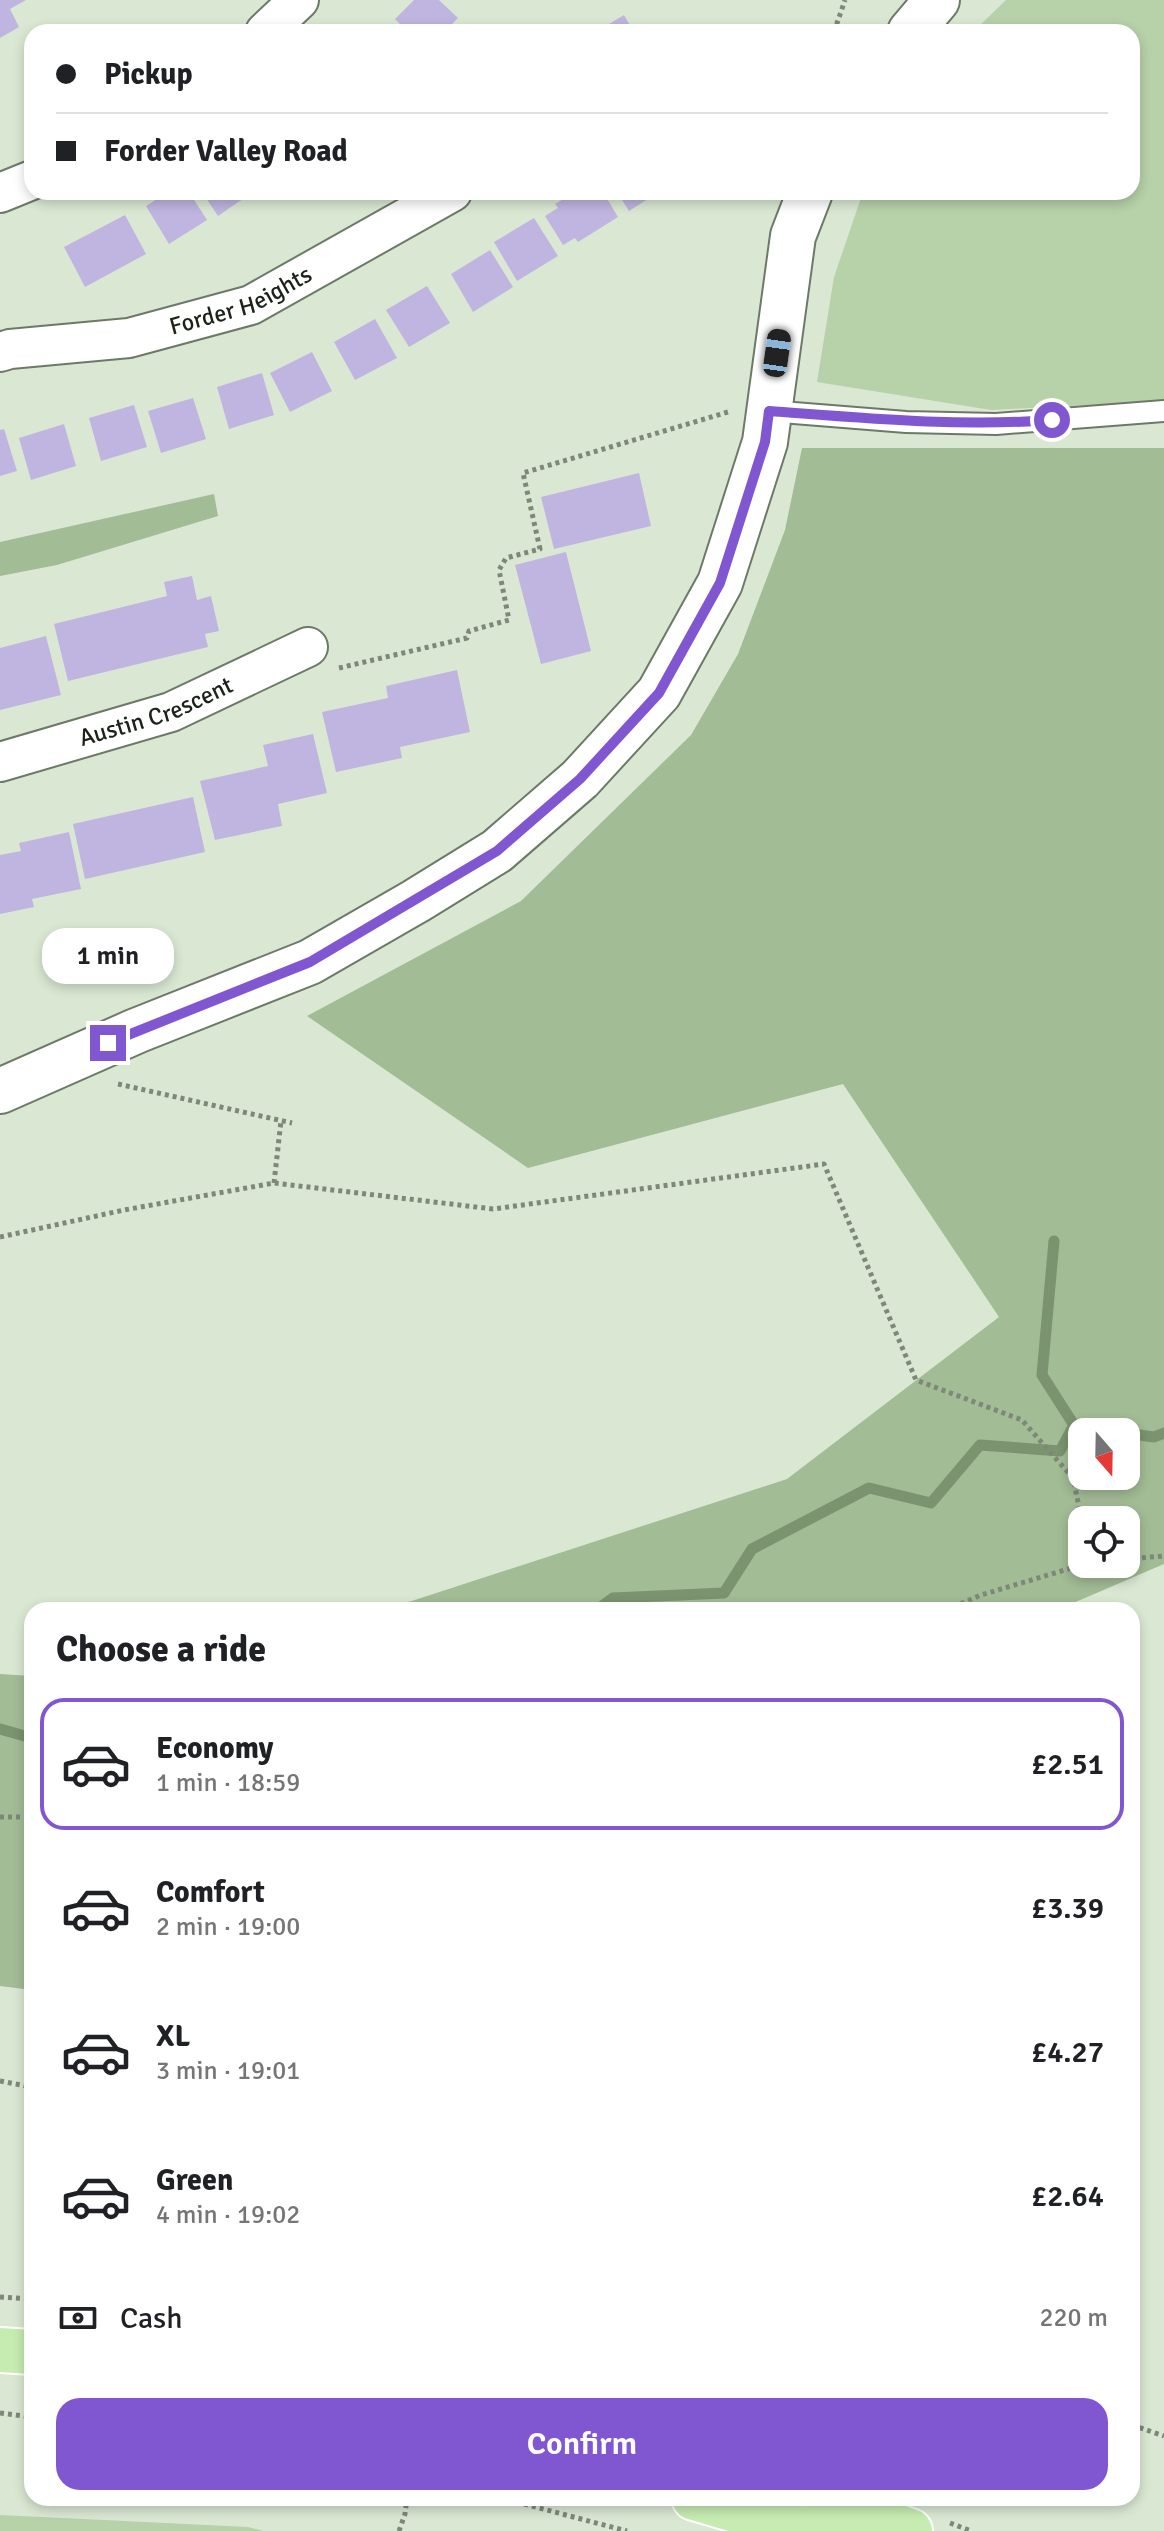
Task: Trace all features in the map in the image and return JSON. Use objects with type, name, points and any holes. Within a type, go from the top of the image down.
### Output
[{"type":"main road","points":[[917,24],[937,0]]},
{"type":"main road","points":[[0,1091],[136,1031],[310,962],[497,851],[580,779],[659,693],[720,583],[765,442],[750,405],[793,236],[807,200]]},
{"type":"main road","points":[[0,2350],[24,2352]]},
{"type":"main road","points":[[722,2506],[805,2530],[852,2510],[910,2531]]},
{"type":"street","points":[[274,24],[299,0]]},
{"type":"street","points":[[0,193],[24,183]]},
{"type":"street","name":"Forder Heights","points":[[3,341],[129,338],[251,305],[438,200]]},
{"type":"street","name":"Austin Crescent","points":[[0,762],[171,712],[308,647]]},
{"type":"lane","points":[[750,405],[906,422],[996,424],[1164,411]]},
{"type":"path","points":[[837,24],[845,0]]},
{"type":"path","points":[[308,647],[327,671],[467,638],[469,631],[509,620],[499,570],[506,558],[540,549],[523,473],[750,405]]},
{"type":"path","points":[[112,1083],[292,1123]]},
{"type":"path","points":[[274,1183],[281,1121]]},
{"type":"path","points":[[0,1237],[124,1210],[274,1183],[493,1209],[824,1164],[916,1380],[1022,1420],[1073,1478],[1079,1506]]},
{"type":"path","points":[[1140,1558],[1164,1556]]},
{"type":"path","points":[[965,1602],[1068,1569]]},
{"type":"path","points":[[0,1817],[24,1817]]},
{"type":"path","points":[[0,2081],[24,2086]]},
{"type":"path","points":[[0,2297],[24,2298]]},
{"type":"path","points":[[0,2413],[24,2416]]},
{"type":"path","points":[[1140,2428],[1164,2436]]},
{"type":"path","points":[[399,2531],[406,2506]]},
{"type":"path","points":[[532,2506],[627,2531]]},
{"type":"green space","points":[[1006,0],[1164,0],[1164,401],[991,410],[817,382],[834,277],[860,200],[1140,200],[1140,24],[981,24]]},
{"type":"green space","points":[[802,448],[1164,448],[1164,1564],[1140,1574],[1140,1506],[1068,1506],[1068,1578],[1131,1578],[1076,1602],[409,1602],[787,1479],[999,1317],[843,1084],[528,1168],[307,1016],[521,901],[691,735],[738,654],[785,530]]},
{"type":"green space","points":[[214,494],[218,516],[57,565],[0,576],[0,542]]},
{"type":"green space","points":[[0,1674],[24,1676],[24,1989],[0,1986]]},
{"type":"green space","points":[[0,2515],[248,2527],[264,2531],[0,2531]]},
{"type":"building","points":[[0,0],[26,0],[10,9],[19,27],[0,38]]},
{"type":"building","points":[[414,0],[439,0],[458,18],[452,24],[400,24],[395,19]]},
{"type":"building","points":[[624,15],[629,24],[609,24]]},
{"type":"building","points":[[155,200],[194,200],[207,220],[169,244],[146,206]]},
{"type":"building","points":[[207,200],[241,200],[218,216]]},
{"type":"building","points":[[562,200],[608,200],[618,217],[578,242],[575,238],[563,245],[545,216],[558,208],[555,204]]},
{"type":"building","points":[[622,200],[646,200],[629,211]]},
{"type":"building","points":[[125,215],[146,254],[85,287],[64,247]]},
{"type":"building","points":[[534,218],[558,256],[517,281],[494,242]]},
{"type":"building","points":[[490,250],[513,287],[473,312],[451,274]]},
{"type":"building","points":[[427,286],[450,323],[409,347],[386,310]]},
{"type":"building","points":[[375,319],[397,358],[355,380],[334,342]]},
{"type":"building","points":[[312,352],[332,391],[290,412],[270,373]]},
{"type":"building","points":[[262,373],[274,415],[229,429],[217,387]]},
{"type":"building","points":[[193,398],[206,439],[161,453],[148,411]]},
{"type":"building","points":[[134,405],[147,447],[101,461],[89,418]]},
{"type":"building","points":[[64,424],[76,466],[31,480],[19,438]]},
{"type":"building","points":[[4,429],[17,471],[0,476],[0,430]]},
{"type":"building","points":[[639,473],[651,526],[554,549],[541,497]]},
{"type":"building","points":[[566,552],[591,651],[541,664],[515,565]]},
{"type":"building","points":[[192,576],[197,600],[211,596],[219,631],[205,634],[208,647],[68,681],[54,624],[167,596],[164,582]]},
{"type":"building","points":[[46,636],[61,695],[0,710],[0,648]]},
{"type":"building","points":[[457,670],[470,732],[400,747],[402,758],[336,772],[322,712],[388,698],[386,686]]},
{"type":"building","points":[[313,734],[327,793],[278,804],[282,826],[215,840],[200,781],[268,766],[263,745]]},
{"type":"building","points":[[193,797],[205,852],[85,879],[73,824]]},
{"type":"building","points":[[69,832],[81,889],[32,899],[34,907],[0,914],[0,855],[21,851],[19,843]]},
{"type":"waterway","points":[[1054,1241],[1042,1375],[1070,1418]]},
{"type":"waterway","points":[[1140,1435],[1154,1437],[1164,1433]]},
{"type":"waterway","points":[[608,1602],[613,1598],[724,1593],[752,1549],[869,1488],[931,1503],[980,1445],[1060,1451],[1068,1436]]},
{"type":"waterway","points":[[0,1729],[24,1736]]},
{"type":"route","points":[[108,1043],[310,962],[497,851],[580,779],[659,693],[720,583],[765,442],[769,411],[906,422],[996,424],[1052,420]]}]
